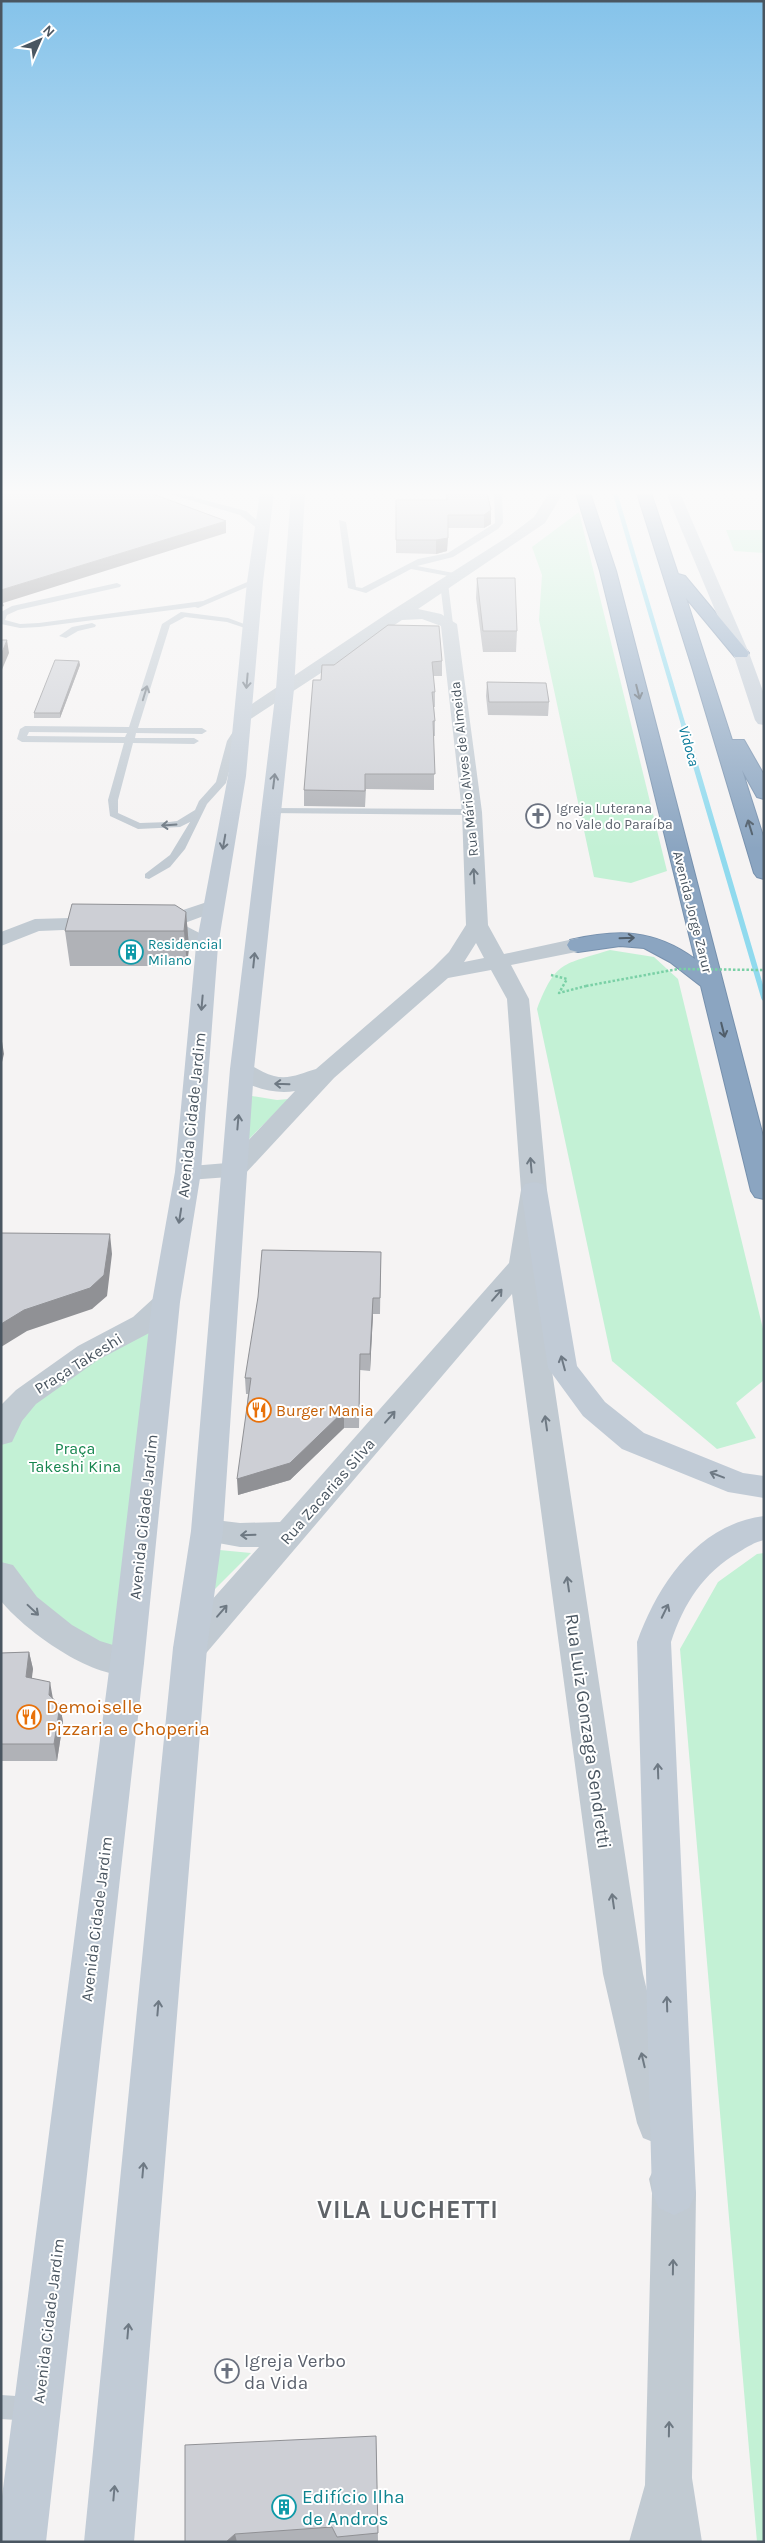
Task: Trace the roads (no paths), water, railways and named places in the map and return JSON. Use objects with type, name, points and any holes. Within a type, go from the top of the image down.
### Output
[{"type":"highway","name":"Avenida Jorge Zarur","points":[[618,612],[764,1192]]},
{"type":"highway","points":[[683,612],[764,873]]},
{"type":"highway","points":[[705,612],[741,653]]},
{"type":"highway","points":[[702,670],[728,728],[764,793]]},
{"type":"highway","points":[[578,945],[632,937],[650,941],[675,954],[711,983]]},
{"type":"main road","name":"Avenida Cidade Jardim","points":[[21,2542],[127,1663],[166,1302],[188,1172],[207,946],[212,906],[236,776],[252,612]]},
{"type":"main road","points":[[109,2542],[190,1648],[207,1531],[242,1069],[285,689],[290,612]]},
{"type":"main road","points":[[723,612],[741,653],[764,720]]},
{"type":"main road","points":[[534,1190],[563,1368],[594,1408],[633,1441],[739,1484],[764,1487]]},
{"type":"main road","points":[[674,2193],[654,1642],[664,1612],[683,1580],[721,1546],[755,1529],[764,1528]]},
{"type":"street","points":[[243,719],[401,612]]},
{"type":"street","points":[[394,616],[430,614],[449,624]]},
{"type":"street","name":"Rua Mário Alves de Almeida","points":[[449,624],[472,812],[477,925]]},
{"type":"street","points":[[287,648],[312,658],[339,655]]},
{"type":"street","points":[[1,940],[35,925],[137,922],[184,917],[212,906]]},
{"type":"street","points":[[137,922],[181,930],[207,946]]},
{"type":"street","points":[[188,1172],[234,1171],[325,1073],[441,973],[457,956],[477,925],[499,962],[533,982]]},
{"type":"street","points":[[441,973],[578,945]]},
{"type":"street","points":[[533,982],[578,945]]},
{"type":"street","points":[[522,1265],[534,1190],[533,982]]},
{"type":"street","points":[[242,1069],[257,1079],[286,1086],[302,1083],[325,1073]]},
{"type":"street","name":"Rua Zacarias Silva","points":[[190,1648],[522,1265]]},
{"type":"street","name":"Rua Luiz Gonzaga Sendretti","points":[[522,1265],[623,1974],[674,2193],[668,2478]]},
{"type":"street","name":"Praça Takeshi","points":[[4,1424],[26,1397],[51,1377],[143,1324],[166,1302]]},
{"type":"street","points":[[207,1531],[240,1535],[290,1534]]},
{"type":"street","points":[[1,1574],[5,1582],[55,1631],[85,1649],[127,1663]]},
{"type":"street","points":[[654,2542],[668,2478]]},
{"type":"street","points":[[668,2478],[677,2542]]},
{"type":"lane","points":[[1,620],[20,626],[30,626],[140,612]]},
{"type":"lane","points":[[189,612],[166,624],[120,769],[113,800],[114,814],[138,826],[180,824],[199,811]]},
{"type":"lane","name":"Rua Mário Alves de Almeida","points":[[449,612],[449,624]]},
{"type":"lane","points":[[63,636],[87,626],[184,614],[228,620],[251,628]]},
{"type":"lane","points":[[148,876],[167,865],[191,832],[205,798],[221,783],[232,741],[243,719]]},
{"type":"lane","points":[[194,741],[132,735],[25,729],[22,739],[132,735],[202,731]]},
{"type":"lane","points":[[270,811],[472,812]]},
{"type":"lane","points":[[1,2408],[37,2409]]},
{"type":"waterway","name":"Vidoca","points":[[650,612],[684,727]]},
{"type":"waterway","name":"Vidoca","points":[[684,726],[764,998]]},
{"type":"place","name":"Igreja Luterana no Vale do Paraíba","points":[[538,816]]},
{"type":"place","name":"Residencial Milano","points":[[131,952]]},
{"type":"place","name":"Burger Mania","points":[[259,1410]]},
{"type":"place","name":"Demoiselle Pizzaria e Choperia","points":[[29,1717]]},
{"type":"place","name":"Igreja Verbo da Vida","points":[[227,2371]]},
{"type":"place","name":"Edifício Ilha de Andros","points":[[284,2507]]},
{"type":"district","name":"VILA LUCHETTI","points":[[408,2209]]},
{"type":"park label","name":"Praça Takeshi Kina","points":[[75,1457]]}]
